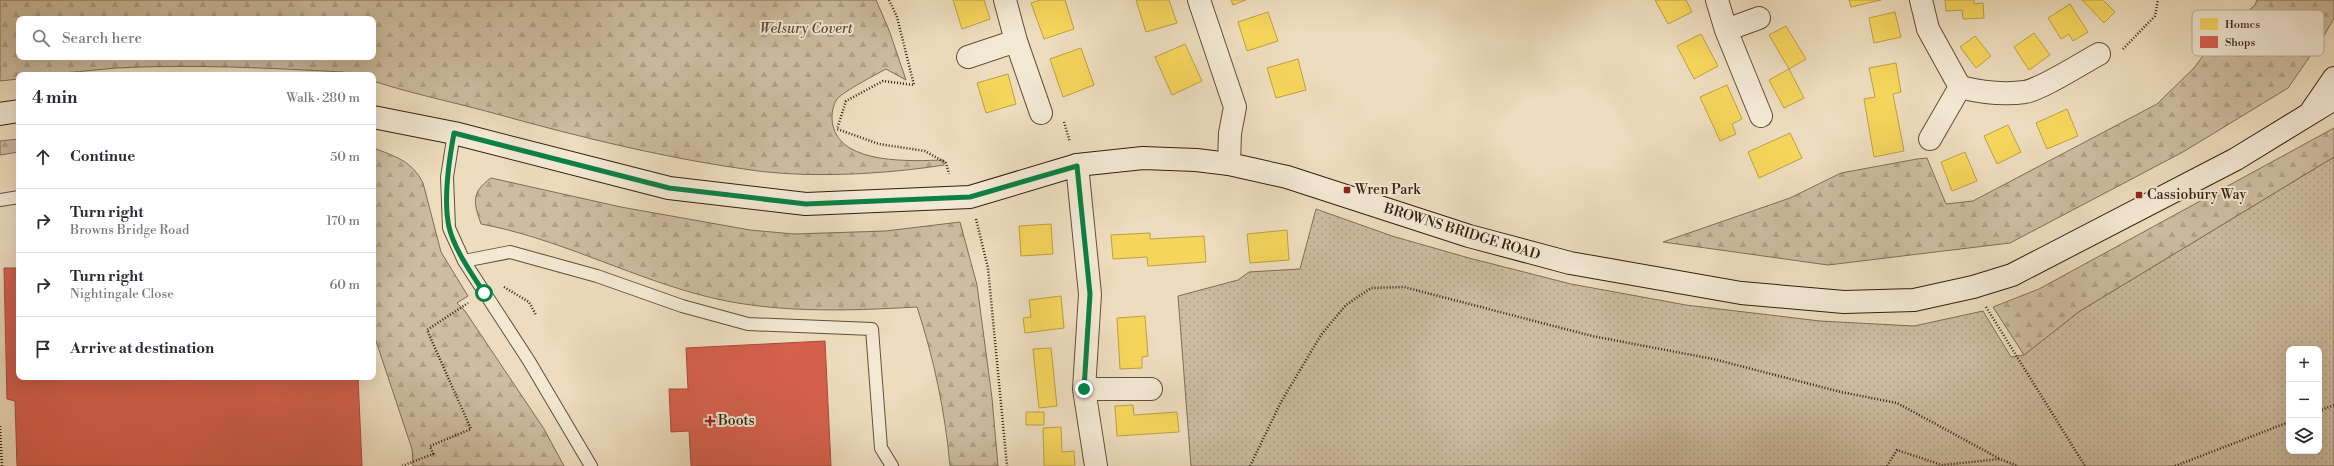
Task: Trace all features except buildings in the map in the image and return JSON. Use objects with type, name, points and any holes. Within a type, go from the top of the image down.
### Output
[{"type":"street","points":[[1005,0],[1016,42],[1041,113]]},
{"type":"street","points":[[1199,0],[1235,107],[1230,133],[1229,164]]},
{"type":"street","points":[[1717,0],[1726,30],[1761,116]]},
{"type":"street","points":[[1921,0],[1928,30],[1960,87],[1979,92],[2026,92],[2099,54]]},
{"type":"street","points":[[1726,30],[1759,18]]},
{"type":"street","points":[[968,57],[1016,42]]},
{"type":"street","name":"BROWNS BRIDGE ROAD","points":[[2309,114],[2334,78]]},
{"type":"street","points":[[1930,139],[1960,87]]},
{"type":"street","name":"BROWNS BRIDGE ROAD","points":[[376,118],[454,133],[669,188],[806,204],[963,197],[1077,166],[1143,158],[1196,160],[1229,164],[1287,177],[1416,220],[1570,263],[1677,283],[1756,294],[1844,302],[1914,300],[1973,287],[2012,275],[2054,255],[2236,159],[2334,99]]},
{"type":"street","points":[[0,114],[16,111]]},
{"type":"street","points":[[1077,166],[1090,294],[1084,389],[1096,466]]},
{"type":"street","points":[[1084,389],[1151,389]]},
{"type":"lane","points":[[454,133],[447,177],[449,228],[464,261],[529,361],[591,466]]},
{"type":"lane","points":[[0,200],[16,197]]},
{"type":"lane","points":[[464,261],[510,252],[597,276],[682,306],[748,324],[872,329],[881,448],[892,466]]},
{"type":"path","points":[[890,0],[897,17],[914,85],[883,81],[846,101],[837,129],[879,144],[925,151],[946,163],[963,197],[988,268],[1007,466]]},
{"type":"path","points":[[2099,54],[2122,50],[2155,16],[2158,0]]},
{"type":"path","points":[[1041,113],[1062,116],[1077,166]]},
{"type":"path","points":[[1250,466],[1281,402],[1321,335],[1346,305],[1371,288],[1404,287],[1592,336],[1712,359],[1841,392],[1897,403],[2000,459],[2018,466]]},
{"type":"path","points":[[1973,287],[2085,466]]},
{"type":"path","points":[[402,466],[433,454],[430,446],[471,429],[427,330],[458,311]]},
{"type":"path","points":[[2322,410],[2334,405]]},
{"type":"path","points":[[2175,466],[2286,423]]},
{"type":"path","points":[[0,426],[2,466]]},
{"type":"path","points":[[1887,466],[1897,450],[1942,464],[2000,459]]},
{"type":"green space","name":"Welsury Covert","points":[[0,0],[876,0],[889,30],[906,80],[886,69],[853,88],[835,102],[832,112],[833,126],[839,139],[850,148],[864,154],[897,160],[944,160],[944,165],[899,171],[827,175],[780,173],[724,166],[657,154],[591,139],[388,86],[376,82],[376,72],[173,66],[116,68],[75,72],[16,72],[16,79],[0,81]]},
{"type":"green space","points":[[2257,0],[2334,0],[2334,18],[2324,36],[2324,10],[2249,10],[2255,5]]},
{"type":"green space","points":[[2203,56],[2310,56],[2288,88],[2183,152],[2010,243],[1828,265],[1663,242],[1790,198],[1841,173],[1917,159],[1927,158],[1946,204],[1973,201],[2157,104],[2194,68]]},
{"type":"green space","points":[[2334,128],[2334,157],[2080,311],[2024,355],[1993,307],[2039,289]]},
{"type":"green space","points":[[16,139],[16,152],[0,155],[0,141]]},
{"type":"green space","points":[[376,149],[402,160],[414,169],[419,176],[423,183],[441,252],[468,296],[457,303],[465,311],[544,429],[564,466],[413,466],[412,449],[376,341]]},
{"type":"green space","points":[[2334,157],[2334,466],[1191,466],[1178,296],[1238,280],[1249,272],[1300,269],[1316,209],[1392,236],[1469,258],[1571,284],[1686,305],[1820,321],[1914,326],[1983,311],[2011,357],[2024,355],[2080,311]]},
{"type":"green space","points":[[491,178],[621,207],[750,230],[794,234],[886,231],[960,222],[977,285],[992,398],[998,466],[950,466],[938,385],[929,346],[917,307],[834,310],[779,308],[724,300],[670,286],[536,238],[481,224],[476,204],[477,194],[484,183]]},
{"type":"place","name":"Wren Park","points":[[1347,190]]},
{"type":"place","name":"Cassiobury Way","points":[[2139,195]]},
{"type":"place","name":"Boots","points":[[710,421]]},
{"type":"route","points":[[484,293],[464,261],[449,228],[447,177],[454,133],[669,188],[806,204],[970,197],[1077,166],[1087,250],[1090,294],[1084,389]]}]
